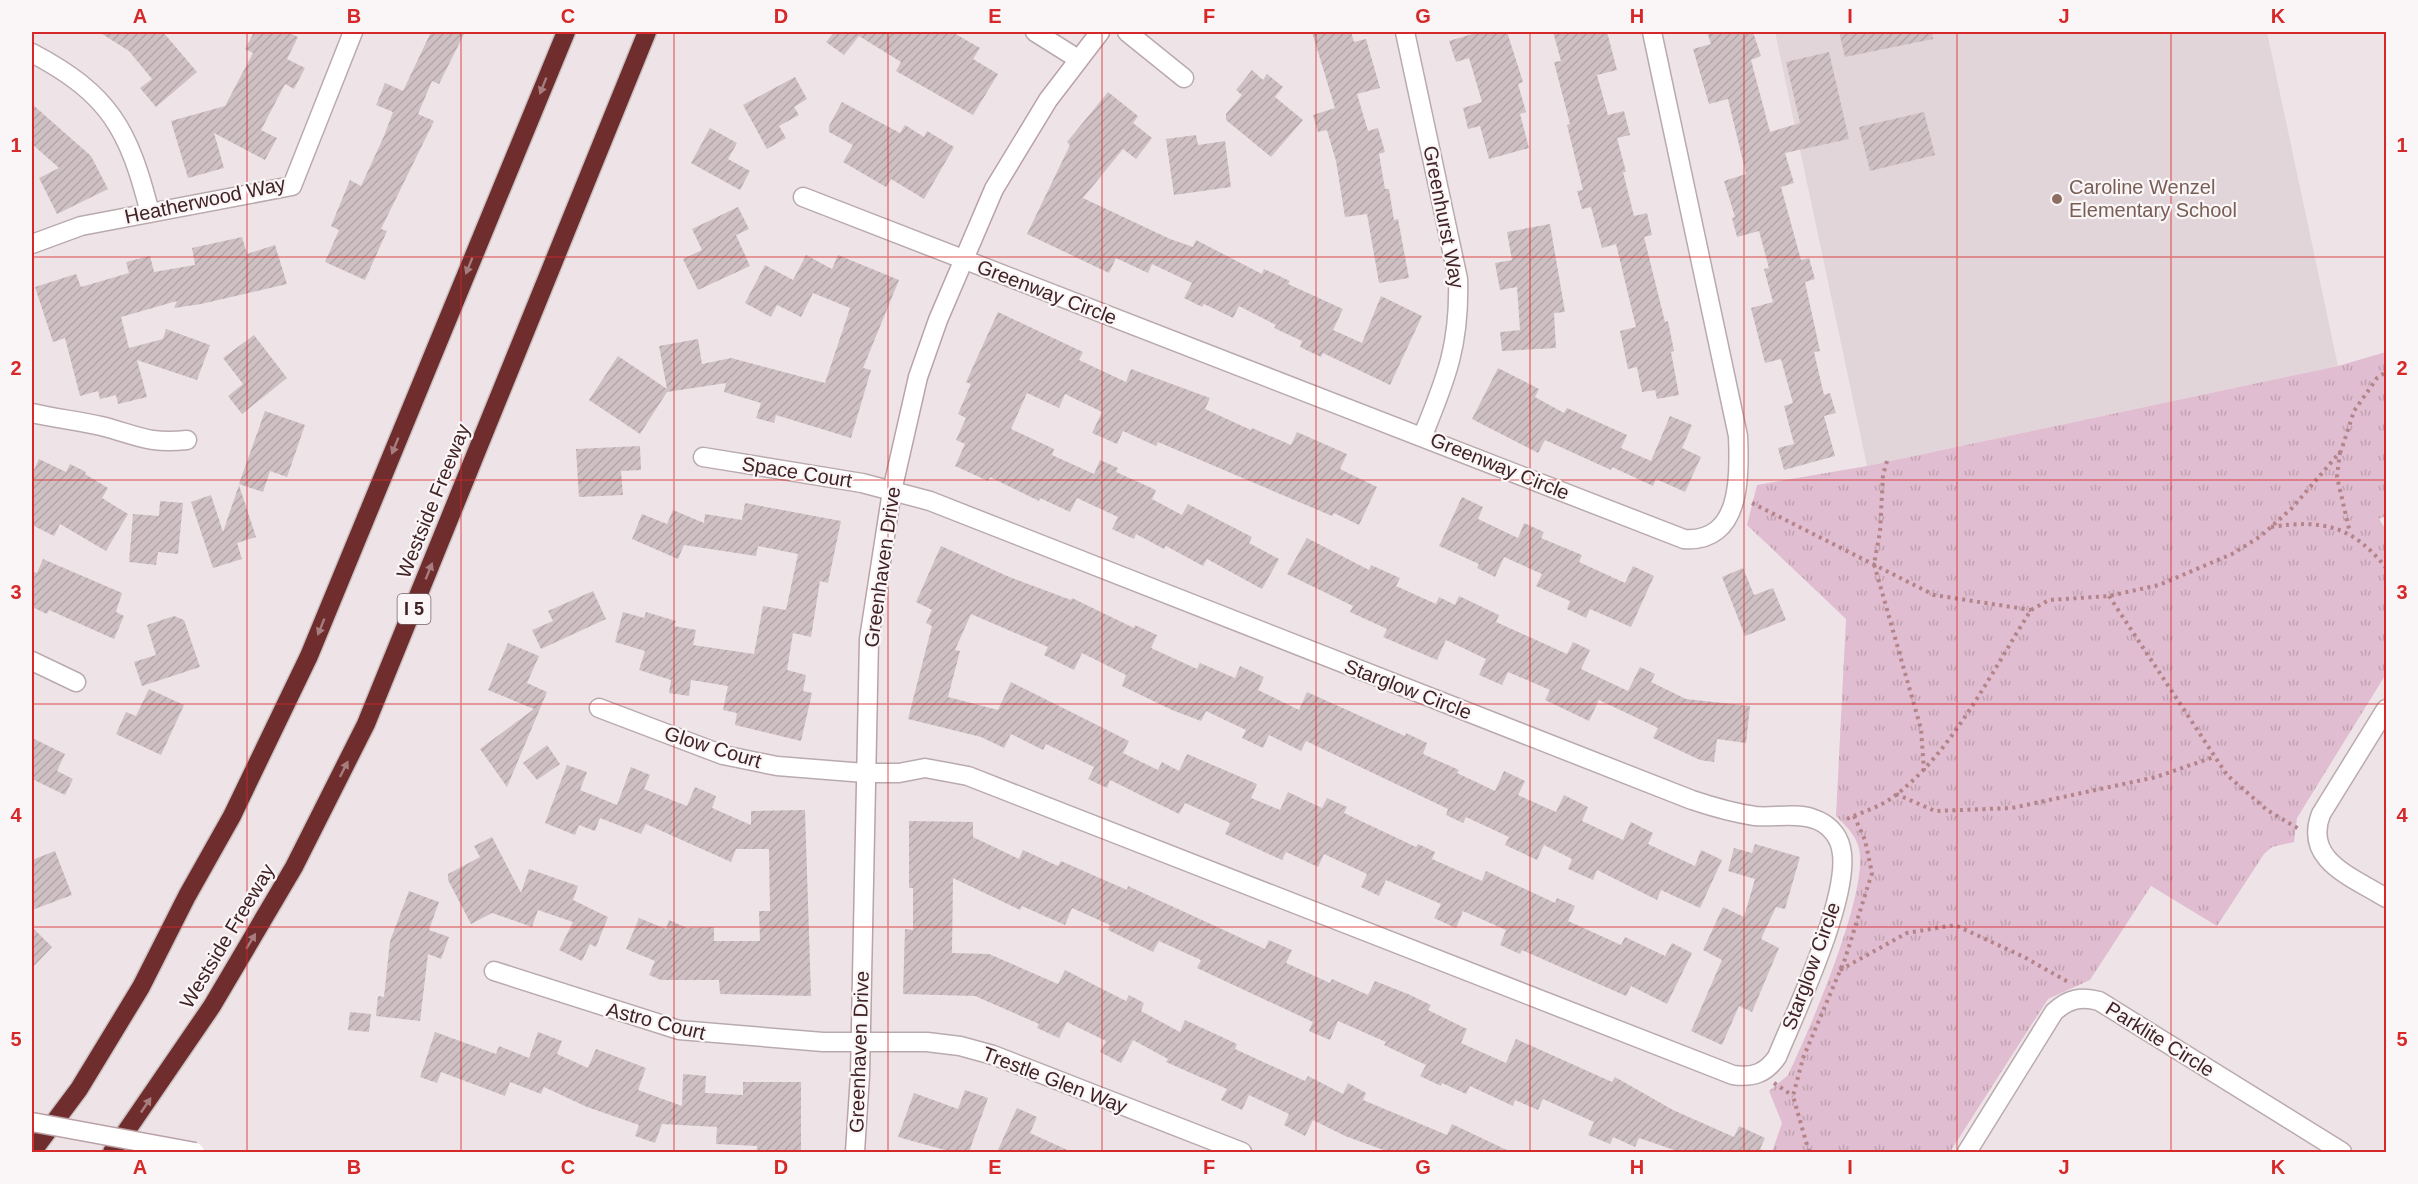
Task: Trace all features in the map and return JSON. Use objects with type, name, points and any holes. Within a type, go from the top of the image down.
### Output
[{"type":"highway","points":[[32,1152],[79,1089],[141,987],[187,896],[232,816],[309,656],[566,32]]},
{"type":"highway","name":"Westside Freeway","points":[[112,1152],[212,1006],[294,867],[366,724],[647,32]]},
{"type":"street","name":"Heatherwood Way","points":[[32,244],[81,226],[292,186],[353,32]]},
{"type":"street","points":[[1035,32],[1078,59]]},
{"type":"street","name":"Greenhaven Drive","points":[[855,1152],[860,1043],[869,639],[892,491],[918,376],[963,260],[994,189],[1048,100],[1100,32]]},
{"type":"street","points":[[1127,32],[1184,78]]},
{"type":"street","name":"Greenhurst Way","points":[[1405,32],[1458,279],[1459,312],[1455,349],[1448,377],[1423,435]]},
{"type":"street","name":"Greenway Circle","points":[[803,197],[1423,435],[1684,539],[1698,540],[1720,530],[1728,519],[1736,491],[1738,436],[1652,32]]},
{"type":"street","points":[[32,53],[70,75],[90,91],[111,114],[127,140],[137,163],[150,213]]},
{"type":"street","points":[[32,413],[101,426],[140,440],[162,442],[187,440]]},
{"type":"street","name":"Space Court","points":[[703,457],[862,483],[892,491]]},
{"type":"street","name":"Starglow Circle","points":[[865,773],[899,773],[925,768],[986,782],[1733,1075],[1746,1077],[1760,1074],[1778,1057],[1826,936],[1841,871],[1841,846],[1835,834],[1826,825],[1813,818],[1755,816],[1692,800],[930,501],[892,491]]},
{"type":"street","points":[[32,661],[76,682]]},
{"type":"street","name":"Glow Court","points":[[600,708],[723,754],[777,766],[865,773]]},
{"type":"street","points":[[2386,708],[2321,814],[2316,827],[2316,840],[2329,862],[2386,898]]},
{"type":"street","name":"Astro Court","points":[[494,971],[679,1030],[713,1035],[860,1043]]},
{"type":"street","name":"Parklite Circle","points":[[1967,1152],[2054,1012],[2063,1004],[2085,997],[2099,1001],[2342,1152]]},
{"type":"street","name":"Trestle Glen Way","points":[[860,1043],[927,1042],[993,1055],[1242,1152]]},
{"type":"street","points":[[32,1122],[195,1152]]},
{"type":"path","points":[[2350,534],[2337,477],[2340,451],[2354,411],[2377,378],[2386,372]]},
{"type":"path","points":[[1809,1152],[1793,1096],[1803,1058],[1840,970],[1872,873],[1865,840],[1854,816],[1896,794],[1924,772],[1945,745],[2031,610],[2049,600],[2109,596],[2159,585],[2232,554],[2271,527],[2292,508],[2340,451]]},
{"type":"path","points":[[1887,461],[1883,476],[1880,532],[1874,564],[1921,729],[1924,772]]},
{"type":"path","points":[[1755,504],[1934,595],[2031,610]]},
{"type":"path","points":[[2271,527],[2302,522],[2337,527],[2373,550],[2386,568]]},
{"type":"path","points":[[2109,596],[2227,775],[2267,810],[2296,827]]},
{"type":"path","points":[[1896,794],[1935,811],[2012,808],[2156,777],[2214,757]]},
{"type":"path","points":[[1840,970],[1906,933],[1955,925],[2024,957],[2076,986]]},
{"type":"shaded area","name":"Caroline Wenzel Elementary School","points":[[1775,32],[2267,32],[2338,366],[1867,466]]},
{"type":"green space","points":[[2386,352],[2386,516],[2379,519],[2386,530],[2386,674],[2297,818],[2294,842],[2272,847],[2264,854],[2217,926],[2151,886],[2090,980],[2048,999],[1950,1152],[1772,1152],[1782,1123],[1769,1091],[1788,1075],[1822,996],[1846,928],[1860,870],[1856,839],[1836,816],[1846,619],[1747,525],[1757,485],[1867,466],[2338,366]]},
{"type":"building","points":[[99,32],[163,32],[197,72],[156,107],[140,88],[152,79],[129,51]]},
{"type":"building","points":[[254,32],[287,32],[298,37],[287,59],[305,68],[294,89],[285,84],[261,130],[277,138],[265,160],[214,133],[224,168],[188,178],[171,121],[225,106],[253,53],[245,49]]},
{"type":"building","points":[[431,32],[465,32],[439,84],[432,81],[418,114],[434,121],[381,229],[387,231],[365,280],[325,262],[339,230],[331,226],[350,180],[361,186],[384,136],[393,112],[376,105],[385,83],[403,91]]},
{"type":"building","points":[[834,32],[952,32],[980,48],[973,59],[998,74],[973,115],[896,71],[901,62],[859,36],[844,55],[826,42]]},
{"type":"building","points":[[1312,32],[1351,32],[1354,42],[1366,39],[1380,88],[1357,94],[1368,131],[1378,128],[1385,152],[1379,154],[1385,189],[1389,189],[1394,220],[1398,219],[1409,278],[1379,283],[1367,214],[1345,217],[1336,161],[1327,130],[1318,132],[1313,115],[1335,108]]},
{"type":"building","points":[[1479,32],[1507,32],[1523,82],[1518,84],[1526,112],[1520,114],[1529,148],[1489,159],[1480,126],[1468,129],[1463,108],[1482,102],[1469,58],[1456,62],[1449,41]]},
{"type":"building","points":[[1553,32],[1607,32],[1617,70],[1597,75],[1608,115],[1624,111],[1630,135],[1617,138],[1626,172],[1623,172],[1634,216],[1647,213],[1652,235],[1644,237],[1665,322],[1668,321],[1679,395],[1657,399],[1655,390],[1642,392],[1637,367],[1628,369],[1620,331],[1636,327],[1616,244],[1602,248],[1591,207],[1582,209],[1577,191],[1583,190],[1567,125],[1570,124],[1554,62],[1561,61]]},
{"type":"building","points":[[1707,32],[1753,32],[1761,56],[1751,60],[1770,132],[1800,123],[1786,62],[1829,52],[1849,139],[1785,153],[1794,183],[1781,187],[1801,260],[1809,258],[1815,279],[1805,282],[1820,351],[1814,352],[1824,395],[1830,393],[1836,413],[1824,416],[1835,456],[1784,470],[1778,448],[1794,444],[1784,406],[1793,403],[1781,359],[1765,363],[1751,308],[1773,302],[1764,269],[1769,268],[1759,231],[1737,237],[1732,218],[1735,217],[1724,181],[1746,174],[1728,99],[1709,104],[1693,49],[1711,44]]},
{"type":"building","points":[[1839,32],[1932,32],[1933,39],[1845,57]]},
{"type":"building","points":[[1252,70],[1263,80],[1267,74],[1283,87],[1275,97],[1303,120],[1271,157],[1226,120],[1226,114],[1242,95],[1236,90]]},
{"type":"building","points":[[795,77],[807,99],[794,107],[799,115],[779,126],[786,138],[767,149],[743,105]]},
{"type":"building","points":[[1108,92],[1138,116],[1133,123],[1152,138],[1136,159],[1123,149],[1083,198],[1170,239],[1193,247],[1196,240],[1262,274],[1264,269],[1290,281],[1288,284],[1343,309],[1333,330],[1362,343],[1381,296],[1422,316],[1390,385],[1323,353],[1321,357],[1300,347],[1302,341],[1274,328],[1276,325],[1239,306],[1233,318],[1204,304],[1202,307],[1184,298],[1192,283],[1152,264],[1148,273],[1116,258],[1109,273],[1027,234],[1070,145],[1067,142]]},
{"type":"building","points":[[842,102],[900,133],[905,125],[924,137],[927,131],[954,147],[924,199],[891,179],[886,187],[843,162],[853,145],[829,132],[829,126]]},
{"type":"building","points":[[32,104],[91,156],[108,189],[57,214],[39,178],[59,168],[32,144]]},
{"type":"building","points":[[1924,112],[1935,155],[1870,171],[1859,127]]},
{"type":"building","points":[[710,128],[737,143],[728,159],[750,171],[740,190],[691,163]]},
{"type":"building","points":[[1196,135],[1198,145],[1225,141],[1231,187],[1174,195],[1166,139]]},
{"type":"building","points":[[738,207],[749,229],[736,235],[750,266],[698,290],[683,259],[702,250],[692,229]]},
{"type":"building","points":[[1550,224],[1565,312],[1554,313],[1556,348],[1502,351],[1500,332],[1520,330],[1517,287],[1500,290],[1495,263],[1512,260],[1507,232]]},
{"type":"building","points":[[242,237],[247,254],[275,245],[287,284],[174,308],[177,301],[121,317],[129,348],[163,339],[166,329],[210,345],[197,380],[137,360],[147,397],[118,404],[116,395],[100,399],[98,391],[80,396],[65,338],[53,342],[35,287],[76,274],[81,287],[129,273],[126,262],[150,256],[154,272],[195,265],[192,248]]},
{"type":"building","points":[[806,255],[832,269],[838,255],[899,280],[863,368],[871,370],[851,438],[776,415],[774,423],[756,418],[761,403],[724,392],[726,383],[667,392],[640,434],[589,400],[618,356],[667,389],[659,346],[698,339],[702,364],[731,358],[825,383],[850,308],[813,293],[801,317],[777,305],[771,317],[745,303],[765,265],[793,280]]},
{"type":"building","points":[[998,312],[1083,352],[1079,360],[1126,382],[1131,369],[1210,398],[1205,409],[1251,430],[1252,428],[1291,445],[1297,432],[1347,454],[1340,469],[1377,487],[1359,525],[1334,513],[1332,516],[1158,442],[1156,446],[1123,431],[1117,444],[1092,433],[1102,412],[1065,394],[1059,408],[1027,393],[1011,429],[1054,449],[1052,455],[1094,474],[1100,460],[1118,468],[1116,472],[1156,490],[1152,499],[1182,515],[1188,504],[1252,537],[1249,543],[1279,559],[1262,589],[1207,559],[1203,566],[1166,546],[1164,549],[1136,534],[1134,539],[1112,529],[1118,517],[1077,498],[1070,512],[1040,498],[1039,501],[990,477],[988,481],[955,466],[965,444],[956,440],[966,418],[958,414],[971,384],[966,382]]},
{"type":"building","points":[[254,335],[287,378],[242,414],[228,396],[243,384],[223,358]]},
{"type":"building","points":[[1498,368],[1539,389],[1535,397],[1564,413],[1567,408],[1627,435],[1621,448],[1651,461],[1670,416],[1692,425],[1682,448],[1701,457],[1685,492],[1656,479],[1653,486],[1545,440],[1538,453],[1472,419]]},
{"type":"building","points":[[265,411],[305,425],[287,477],[270,471],[263,492],[239,484]]},
{"type":"building","points":[[640,446],[641,470],[621,471],[623,495],[579,497],[576,449]]},
{"type":"building","points":[[39,459],[66,472],[70,464],[86,472],[85,474],[108,488],[102,498],[128,514],[106,551],[60,524],[54,536],[32,525],[32,474]]},
{"type":"building","points":[[239,485],[256,537],[237,543],[242,559],[213,568],[191,502],[211,495],[223,532]]},
{"type":"building","points":[[1462,497],[1483,507],[1478,519],[1518,538],[1524,523],[1544,532],[1541,538],[1582,555],[1579,562],[1625,583],[1633,566],[1654,576],[1631,627],[1590,609],[1586,618],[1567,609],[1570,601],[1536,586],[1542,574],[1504,557],[1495,577],[1477,568],[1479,564],[1439,546]]},
{"type":"building","points":[[160,501],[183,503],[178,554],[158,552],[156,565],[129,562],[133,514],[159,516]]},
{"type":"building","points":[[745,503],[841,521],[828,583],[820,581],[811,637],[793,633],[787,670],[806,675],[803,691],[812,693],[801,741],[735,725],[737,713],[723,710],[728,686],[691,680],[689,696],[669,693],[671,680],[639,670],[645,651],[615,642],[623,612],[644,618],[646,612],[676,621],[674,626],[696,630],[693,645],[754,654],[763,606],[786,610],[798,554],[758,546],[756,556],[684,545],[678,559],[632,539],[642,514],[667,524],[673,510],[704,523],[705,514],[742,520]]},
{"type":"building","points":[[1307,538],[1369,570],[1371,565],[1400,578],[1396,586],[1436,604],[1439,597],[1455,605],[1459,596],[1499,615],[1496,622],[1567,654],[1573,642],[1590,650],[1581,669],[1628,691],[1640,667],[1655,674],[1651,682],[1686,699],[1750,706],[1746,743],[1717,739],[1714,762],[1700,760],[1653,738],[1658,728],[1599,700],[1589,721],[1545,700],[1550,690],[1508,672],[1502,685],[1479,675],[1486,659],[1446,640],[1437,660],[1383,637],[1387,629],[1350,612],[1353,606],[1287,574]]},
{"type":"building","points":[[941,546],[1007,576],[1071,600],[1072,598],[1134,628],[1135,625],[1157,635],[1151,648],[1197,669],[1200,663],[1235,678],[1240,666],[1264,677],[1258,690],[1299,710],[1307,692],[1405,736],[1406,733],[1427,743],[1423,754],[1459,770],[1457,773],[1495,791],[1504,771],[1525,781],[1518,795],[1556,812],[1564,795],[1588,807],[1582,821],[1623,840],[1631,822],[1653,833],[1648,844],[1695,866],[1701,850],[1722,860],[1700,908],[1661,890],[1657,900],[1597,870],[1593,880],[1568,869],[1572,859],[1544,845],[1537,860],[1505,845],[1509,837],[1466,817],[1463,823],[1446,815],[1448,809],[1306,741],[1301,751],[1269,735],[1263,748],[1242,738],[1246,730],[1206,711],[1201,721],[1172,710],[1122,686],[1126,675],[1082,653],[1074,670],[1044,655],[1048,647],[971,614],[955,650],[960,651],[948,697],[998,710],[1011,682],[1129,741],[1123,753],[1158,770],[1162,762],[1179,771],[1187,754],[1257,784],[1251,798],[1280,810],[1288,792],[1322,808],[1327,798],[1347,807],[1344,813],[1416,847],[1418,844],[1435,852],[1432,859],[1482,881],[1486,871],[1555,903],[1557,898],[1575,906],[1568,921],[1621,945],[1625,937],[1665,956],[1672,943],[1692,953],[1667,1004],[1631,986],[1626,996],[1522,950],[1520,954],[1500,945],[1506,930],[1463,911],[1456,928],[1434,918],[1441,904],[1386,880],[1379,896],[1361,887],[1367,874],[1324,854],[1318,867],[1286,852],[1282,860],[1225,834],[1230,823],[1185,803],[1179,814],[1110,780],[1107,788],[1088,779],[1094,767],[1046,744],[1043,750],[1011,734],[1004,748],[981,737],[908,719],[932,626],[926,623],[932,610],[916,602]]},
{"type":"building","points":[[43,559],[122,593],[116,612],[124,616],[114,639],[49,610],[47,614],[32,607],[32,571],[37,573]]},
{"type":"building","points":[[1743,568],[1754,595],[1773,588],[1786,620],[1745,636],[1722,577]]},
{"type":"building","points":[[593,591],[606,619],[541,649],[532,630],[553,621],[548,611]]},
{"type":"building","points":[[174,616],[184,620],[200,667],[142,686],[134,662],[156,655],[147,625]]},
{"type":"building","points":[[508,643],[539,656],[527,683],[547,692],[507,787],[480,749],[534,709],[488,690]]},
{"type":"building","points":[[149,689],[184,705],[161,755],[116,734],[126,712],[136,716]]},
{"type":"building","points":[[32,738],[65,754],[57,771],[73,779],[65,795],[32,779]]},
{"type":"building","points":[[547,745],[560,764],[537,780],[523,763]]},
{"type":"building","points":[[567,765],[587,772],[580,790],[617,805],[631,767],[650,775],[644,789],[687,806],[695,787],[716,796],[712,808],[751,825],[751,811],[805,810],[811,996],[720,994],[719,980],[661,980],[649,975],[655,961],[626,949],[639,918],[666,929],[669,920],[687,928],[714,927],[714,941],[760,941],[759,911],[770,911],[769,849],[736,849],[731,862],[646,824],[641,834],[600,818],[595,831],[579,825],[575,835],[545,823]]},
{"type":"building","points":[[909,821],[973,822],[973,837],[1019,859],[1023,850],[1058,866],[1061,861],[1127,890],[1128,886],[1265,949],[1269,940],[1292,950],[1286,963],[1330,983],[1332,979],[1368,995],[1375,981],[1408,994],[1431,1005],[1428,1010],[1467,1029],[1461,1043],[1506,1063],[1516,1039],[1612,1082],[1615,1077],[1673,1110],[1734,1137],[1739,1126],[1765,1138],[1760,1149],[1768,1152],[1680,1152],[1639,1138],[1635,1147],[1613,1137],[1610,1144],[1588,1135],[1594,1122],[1543,1099],[1538,1110],[1515,1100],[1513,1106],[1470,1086],[1466,1094],[1442,1083],[1441,1086],[1420,1076],[1426,1065],[1384,1045],[1386,1042],[1338,1021],[1330,1040],[1309,1031],[1313,1022],[1197,968],[1201,960],[1159,941],[1153,952],[1108,930],[1110,925],[1072,908],[1065,925],[1022,906],[1020,910],[953,878],[952,953],[989,954],[1058,984],[1065,970],[1126,1001],[1129,995],[1144,1003],[1141,1011],[1180,1032],[1185,1020],[1237,1044],[1235,1049],[1305,1081],[1308,1076],[1343,1094],[1348,1083],[1366,1093],[1363,1100],[1447,1135],[1452,1124],[1511,1152],[1389,1152],[1345,1136],[1313,1120],[1305,1136],[1284,1125],[1289,1114],[1249,1095],[1242,1110],[1221,1100],[1227,1089],[1166,1062],[1168,1059],[1133,1040],[1121,1063],[1100,1052],[1106,1041],[1067,1022],[1059,1038],[1037,1028],[1039,1024],[975,996],[903,994],[905,929],[913,930],[913,888],[909,888]]},
{"type":"building","points":[[492,837],[521,893],[529,869],[578,886],[573,900],[608,917],[596,947],[590,944],[582,961],[559,950],[573,922],[538,910],[532,927],[492,913],[471,924],[448,880],[448,874],[480,857],[474,846]]},
{"type":"building","points":[[1755,844],[1800,857],[1785,909],[1776,907],[1761,939],[1779,948],[1752,1012],[1739,1006],[1722,1045],[1691,1031],[1722,960],[1703,950],[1723,907],[1744,917],[1755,879],[1728,871],[1734,848],[1752,853]]},
{"type":"building","points":[[55,851],[72,895],[32,910],[32,860]]},
{"type":"building","points":[[409,891],[439,902],[429,930],[449,937],[441,959],[428,954],[420,1021],[376,1016],[378,996],[384,997],[390,941]]},
{"type":"building","points":[[32,927],[52,947],[32,968]]},
{"type":"building","points":[[350,1012],[371,1014],[369,1032],[348,1030]]},
{"type":"building","points":[[435,1032],[496,1054],[499,1046],[529,1058],[538,1032],[562,1041],[557,1054],[588,1068],[596,1049],[646,1068],[638,1090],[682,1106],[683,1074],[706,1076],[705,1093],[743,1095],[743,1082],[801,1082],[801,1152],[757,1152],[757,1146],[716,1144],[717,1127],[662,1124],[655,1143],[635,1136],[639,1125],[587,1107],[544,1087],[541,1094],[510,1082],[505,1096],[441,1072],[437,1083],[420,1077]]},
{"type":"building","points":[[965,1090],[988,1098],[969,1152],[952,1152],[898,1137],[914,1093],[958,1109]]},
{"type":"building","points":[[1017,1108],[1037,1117],[1030,1133],[1072,1152],[997,1152]]},
{"type":"place","name":"Caroline Wenzel Elementary School","points":[[2057,199]]}]
